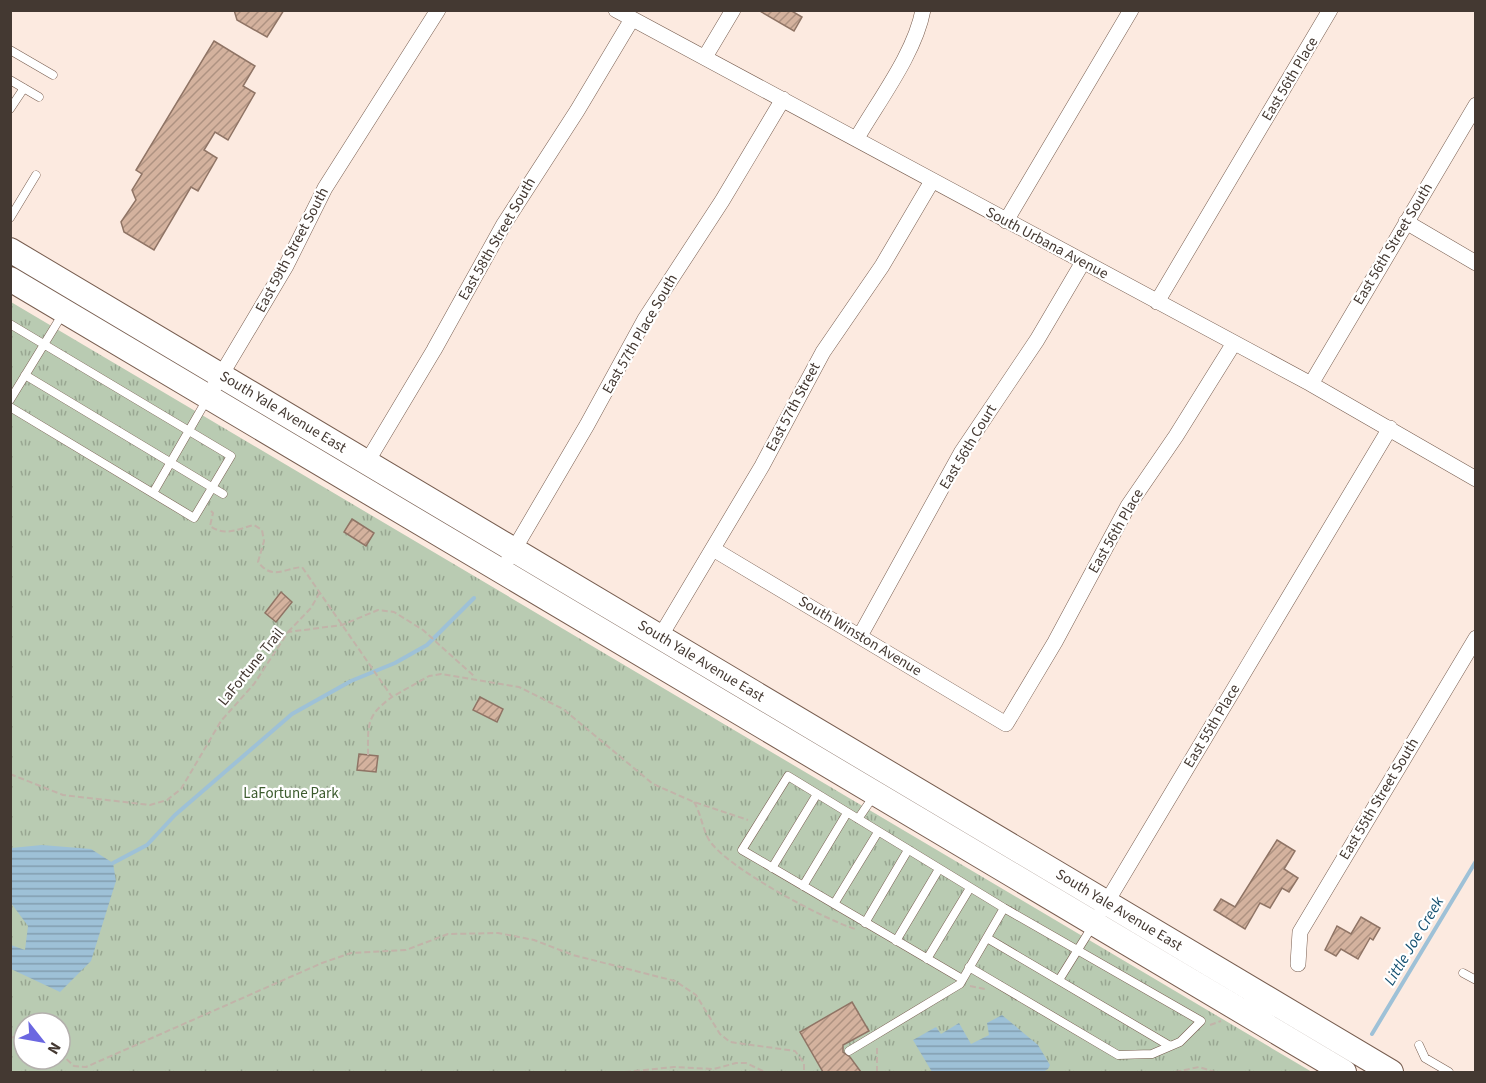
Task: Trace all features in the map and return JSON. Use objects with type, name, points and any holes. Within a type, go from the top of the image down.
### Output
[{"type":"main road","name":"South Yale Avenue East","points":[[10,250],[1391,1072]]},
{"type":"main road","name":"South Yale Avenue East","points":[[10,279],[1344,1072]]},
{"type":"street","name":"East 59th Street South","points":[[208,397],[286,266],[325,188],[438,10]]},
{"type":"street","name":"South Urbana Avenue","points":[[616,10],[1311,384],[1476,479]]},
{"type":"street","points":[[705,57],[733,10]]},
{"type":"street","points":[[857,138],[908,50],[920,26],[923,10]]},
{"type":"street","points":[[1006,221],[1131,10]]},
{"type":"street","name":"East 56th Place","points":[[1157,302],[1330,10]]},
{"type":"street","name":"East 58th Street South","points":[[367,462],[434,350],[504,224],[577,111],[632,19]]},
{"type":"street","name":"East 57th Place South","points":[[502,571],[587,425],[645,319],[722,201],[783,99]]},
{"type":"street","name":"East 56th Street South","points":[[1311,384],[1476,105]]},
{"type":"street","name":"East 57th Street","points":[[660,637],[713,549],[823,352],[882,266],[932,181]]},
{"type":"street","points":[[1406,222],[1476,263]]},
{"type":"street","name":"East 56th Court","points":[[860,636],[961,453],[1037,340],[1083,262]]},
{"type":"street","name":"East 56th Place","points":[[1006,724],[1055,642],[1128,506],[1176,436],[1234,343]]},
{"type":"street","name":"East 55th Place","points":[[1094,923],[1390,428]]},
{"type":"street","name":"South Winston Avenue","points":[[713,549],[1006,724]]},
{"type":"street","name":"East 55th Street South","points":[[1298,964],[1300,932],[1476,638]]},
{"type":"lane","points":[[10,50],[52,75]]},
{"type":"lane","points":[[10,80],[39,97]]},
{"type":"lane","points":[[10,109],[24,88]]},
{"type":"lane","points":[[10,218],[36,175]]},
{"type":"lane","points":[[10,400],[64,311]]},
{"type":"lane","points":[[10,324],[231,456],[194,518],[10,408]]},
{"type":"lane","points":[[25,375],[223,494]]},
{"type":"lane","name":"East 59th Street South","points":[[153,493],[208,397]]},
{"type":"lane","points":[[962,980],[742,850],[788,776],[970,888],[1201,1021],[1180,1042],[1152,1054],[1118,1055],[969,967]]},
{"type":"lane","points":[[858,819],[875,793]]},
{"type":"lane","points":[[772,868],[817,794]]},
{"type":"lane","points":[[803,886],[847,813]]},
{"type":"lane","points":[[834,904],[878,832]]},
{"type":"lane","points":[[865,923],[908,850]]},
{"type":"lane","points":[[896,941],[939,869]]},
{"type":"lane","points":[[927,959],[970,888]]},
{"type":"lane","points":[[849,1051],[960,984],[1004,908]]},
{"type":"lane","name":"East 55th Place","points":[[1059,981],[1094,923]]},
{"type":"lane","points":[[987,938],[1170,1046]]},
{"type":"lane","points":[[1462,972],[1476,980]]},
{"type":"lane","points":[[1419,1045],[1425,1058],[1446,1072]]},
{"type":"path","points":[[202,505],[213,513],[210,526],[219,532],[231,533],[254,525],[261,530],[264,541],[258,562],[265,571],[275,573],[302,567],[392,697]]},
{"type":"path","points":[[288,632],[311,608],[320,592]]},
{"type":"path","name":"LaFortune Trail","points":[[10,774],[63,795],[150,805],[167,800],[181,789],[221,721],[254,684],[288,632],[342,625],[378,610],[394,612],[423,630],[476,678]]},
{"type":"path","points":[[368,755],[368,722],[376,708],[429,676],[441,674],[476,678],[519,687],[563,709],[653,784],[694,802],[754,822]]},
{"type":"path","points":[[72,1064],[86,1067],[322,963],[351,953],[406,950],[448,934],[474,932],[498,933],[534,940],[573,955],[675,981],[696,995],[720,1034],[725,1038],[743,1045],[784,1047],[795,1051],[804,1063],[804,1072]]},
{"type":"path","points":[[877,1046],[877,1072]]},
{"type":"path","points":[[625,1072],[674,1067],[715,1071],[736,1063],[746,1063],[765,1072]]},
{"type":"path","points":[[1175,1072],[1189,1067],[1215,1072]]},
{"type":"green space","name":"LaFortune Park","points":[[11,302],[1312,1072],[11,1072]]},
{"type":"water","points":[[42,845],[91,849],[113,863],[116,881],[91,961],[60,992],[11,969],[11,945],[25,950],[28,926],[11,903],[11,848]]},
{"type":"water","points":[[1002,1015],[1038,1045],[1050,1065],[1048,1069],[1043,1072],[932,1072],[913,1040],[936,1027],[941,1034],[959,1023],[971,1044],[989,1035],[987,1023]]},
{"type":"building","points":[[234,10],[284,10],[267,37],[237,20]]},
{"type":"building","points":[[758,10],[790,10],[802,17],[794,31]]},
{"type":"building","points":[[214,41],[255,66],[243,86],[255,93],[228,140],[215,132],[204,150],[217,158],[198,191],[191,187],[154,250],[124,232],[121,222],[136,200],[132,190],[142,174],[136,170]]},
{"type":"building","points":[[352,519],[374,533],[366,546],[344,532]]},
{"type":"building","points":[[281,592],[292,602],[276,622],[265,613]]},
{"type":"building","points":[[480,697],[503,709],[497,722],[473,710]]},
{"type":"building","points":[[359,754],[378,756],[376,772],[357,770]]},
{"type":"building","points":[[1277,840],[1295,851],[1284,869],[1298,878],[1289,892],[1282,888],[1270,908],[1260,903],[1245,929],[1214,910],[1221,899],[1235,907]]},
{"type":"building","points":[[1361,917],[1380,928],[1373,940],[1370,938],[1358,959],[1341,949],[1336,956],[1325,950],[1337,926],[1351,934]]},
{"type":"building","points":[[852,1002],[869,1031],[843,1045],[843,1052],[850,1057],[861,1072],[823,1072],[800,1032]]},
{"type":"waterway","points":[[113,863],[147,845],[175,815],[292,714],[351,681],[395,663],[427,645],[474,598]]},
{"type":"waterway","name":"Little Joe Creek","points":[[1372,1034],[1476,861]]}]
